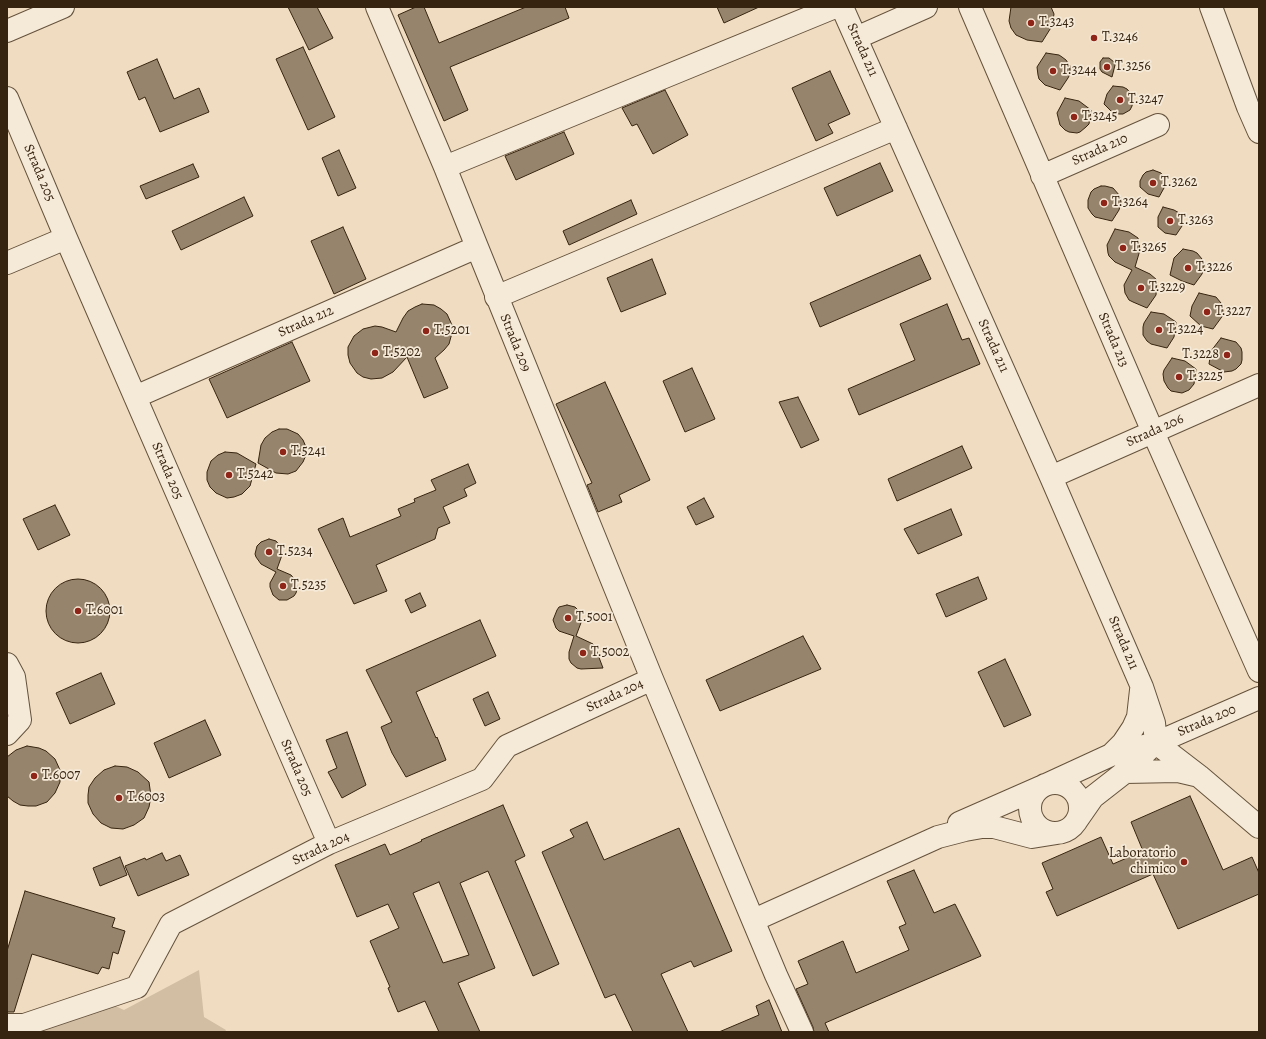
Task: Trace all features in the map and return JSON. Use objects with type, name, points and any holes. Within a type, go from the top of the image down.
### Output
[{"type":"lane","points":[[7,31],[63,7]]},
{"type":"lane","name":"Strada 209","points":[[377,7],[445,167],[496,297],[652,679],[776,975],[802,1032]]},
{"type":"lane","points":[[445,167],[835,7]]},
{"type":"lane","name":"Strada 211","points":[[842,7],[1142,687],[1154,723],[1156,743]]},
{"type":"lane","points":[[856,38],[926,7]]},
{"type":"lane","name":"Strada 213","points":[[970,7],[1153,432],[1259,671]]},
{"type":"lane","points":[[1211,7],[1248,107],[1259,132]]},
{"type":"lane","name":"Strada 205","points":[[7,98],[66,238],[329,843]]},
{"type":"lane","name":"Strada 210","points":[[1042,176],[1158,125]]},
{"type":"lane","points":[[496,297],[896,128]]},
{"type":"lane","points":[[7,263],[66,238]]},
{"type":"lane","name":"Strada 212","points":[[135,397],[477,248]]},
{"type":"lane","name":"Strada 206","points":[[1051,478],[1259,385]]},
{"type":"lane","points":[[7,664],[14,677],[20,720],[7,734]]},
{"type":"lane","name":"Strada 204","points":[[7,1025],[24,1025],[137,987],[171,924],[329,843],[482,779],[507,746],[652,679]]},
{"type":"lane","name":"Strada 211","points":[[1111,755],[1123,743],[1134,728],[1138,717],[1142,687]]},
{"type":"lane","name":"Strada 200","points":[[1156,743],[1259,698]]},
{"type":"lane","points":[[754,920],[938,838],[965,830],[982,827],[994,827],[1032,837],[1064,831],[1072,827],[1093,797],[1125,772],[1156,743]]},
{"type":"lane","points":[[938,838],[954,826],[1111,755],[1156,743]]},
{"type":"lane","points":[[1156,743],[1199,776],[1259,827]]},
{"type":"lane","points":[[1125,772],[1178,771],[1199,776]]},
{"type":"lane","points":[[1056,833],[1048,833],[1041,829],[1035,824],[1031,816],[1031,800],[1035,793],[1044,786],[1057,783],[1065,785],[1072,790],[1080,804],[1080,812],[1077,820]]},
{"type":"shaded area","points":[[199,970],[204,1017],[226,1030],[225,1032],[22,1032],[111,1004],[124,1010]]},
{"type":"building","points":[[288,7],[317,7],[333,38],[309,50]]},
{"type":"building","points":[[416,7],[424,7],[439,43],[526,7],[565,7],[569,18],[450,67],[468,110],[444,121],[398,15]]},
{"type":"building","points":[[717,7],[759,7],[724,23]]},
{"type":"building","name":"T.3243","points":[[1011,7],[1051,7],[1054,14],[1052,26],[1042,42],[1027,40],[1016,35],[1011,28],[1009,21]]},
{"type":"building","points":[[303,47],[335,117],[308,130],[276,59]]},
{"type":"building","name":"T.3244","points":[[1046,53],[1059,55],[1066,60],[1070,66],[1070,74],[1060,90],[1045,85],[1039,79],[1037,67]]},
{"type":"building","name":"T.3256","points":[[1103,58],[1109,58],[1114,62],[1115,65],[1112,77],[1102,72],[1100,69],[1100,62]]},
{"type":"building","points":[[157,59],[174,99],[199,88],[209,112],[160,132],[145,97],[139,100],[127,72]]},
{"type":"building","points":[[830,71],[850,114],[828,124],[833,133],[816,141],[792,88]]},
{"type":"building","name":"T.3247","points":[[1113,86],[1123,87],[1132,95],[1132,106],[1130,110],[1123,114],[1112,112],[1104,104],[1107,94]]},
{"type":"building","points":[[665,90],[688,135],[653,154],[637,124],[632,126],[622,108]]},
{"type":"building","name":"T.3245","points":[[1065,98],[1079,101],[1091,110],[1089,124],[1080,132],[1069,132],[1060,125],[1057,113]]},
{"type":"building","points":[[564,132],[574,154],[516,180],[505,156]]},
{"type":"building","points":[[339,150],[356,188],[338,196],[322,158]]},
{"type":"building","points":[[880,163],[893,191],[837,216],[824,188]]},
{"type":"building","points":[[193,164],[199,177],[146,199],[140,186]]},
{"type":"building","name":"T.3262","points":[[1153,170],[1161,173],[1165,180],[1164,188],[1159,197],[1148,194],[1140,187],[1140,181],[1143,175],[1146,172]]},
{"type":"building","name":"T.3264","points":[[1101,186],[1113,188],[1120,196],[1121,202],[1119,210],[1112,221],[1095,217],[1088,208],[1088,200],[1091,192]]},
{"type":"building","points":[[244,197],[253,216],[181,250],[172,231]]},
{"type":"building","points":[[631,200],[637,214],[569,245],[563,231]]},
{"type":"building","name":"T.3263","points":[[1163,207],[1181,214],[1182,226],[1176,235],[1165,233],[1158,227],[1158,217]]},
{"type":"building","points":[[343,227],[366,279],[334,294],[311,241]]},
{"type":"building","points":[[1115,229],[1129,232],[1138,238],[1140,250],[1135,267],[1150,274],[1157,280],[1156,295],[1147,308],[1129,300],[1125,293],[1124,285],[1132,270],[1115,262],[1109,256],[1107,245]]},
{"type":"building","name":"T.3226","points":[[1183,249],[1197,253],[1204,263],[1202,274],[1194,285],[1170,275],[1174,258]]},
{"type":"building","points":[[920,255],[931,279],[820,327],[810,303]]},
{"type":"building","points":[[652,259],[666,294],[621,312],[607,278]]},
{"type":"building","name":"T.3227","points":[[1199,293],[1216,297],[1221,303],[1223,315],[1213,329],[1201,326],[1190,316],[1192,306]]},
{"type":"building","points":[[422,304],[434,305],[441,309],[447,314],[452,325],[452,333],[449,344],[435,358],[448,388],[424,398],[407,357],[393,372],[382,378],[371,379],[363,377],[357,373],[350,363],[348,355],[348,347],[354,336],[363,329],[375,326],[396,332],[408,311]]},
{"type":"building","points":[[947,304],[962,340],[969,338],[980,364],[859,415],[848,389],[915,360],[900,324]]},
{"type":"building","name":"T.3224","points":[[1151,312],[1164,314],[1176,322],[1174,337],[1167,348],[1151,344],[1143,335],[1144,323]]},
{"type":"building","name":"T.3228","points":[[1221,338],[1236,342],[1241,348],[1241,364],[1232,371],[1224,372],[1209,364],[1211,351]]},
{"type":"building","points":[[292,342],[310,381],[227,418],[209,379]]},
{"type":"building","name":"T.3225","points":[[1172,358],[1185,361],[1196,369],[1194,384],[1189,390],[1182,393],[1171,391],[1164,381],[1164,370]]},
{"type":"building","points":[[692,368],[715,419],[685,432],[663,381]]},
{"type":"building","points":[[605,382],[650,480],[619,495],[622,502],[598,512],[587,485],[592,483],[556,404]]},
{"type":"building","points":[[798,397],[819,440],[801,448],[779,402]]},
{"type":"building","name":"T.5241","points":[[279,429],[287,429],[298,434],[306,447],[306,455],[303,462],[296,471],[288,474],[276,473],[258,463],[261,445],[265,438],[272,432]]},
{"type":"building","points":[[962,446],[972,468],[897,501],[888,479]]},
{"type":"building","name":"T.5242","points":[[225,452],[237,453],[256,464],[250,486],[242,494],[227,498],[216,493],[210,487],[207,480],[207,472],[211,461],[218,455]]},
{"type":"building","points":[[468,464],[476,483],[464,489],[467,496],[443,507],[450,523],[438,528],[435,539],[376,565],[387,591],[354,604],[318,529],[343,518],[350,537],[401,516],[398,509],[415,502],[414,499],[436,490],[431,480]]},
{"type":"building","points":[[704,498],[714,517],[696,525],[687,507]]},
{"type":"building","points":[[55,505],[70,535],[38,550],[23,519]]},
{"type":"building","points":[[951,509],[962,535],[918,554],[904,529]]},
{"type":"building","points":[[269,539],[276,541],[281,547],[282,555],[277,569],[291,575],[296,581],[296,593],[287,600],[279,600],[273,595],[270,583],[276,572],[261,564],[255,554],[257,546],[261,542]]},
{"type":"building","points":[[978,577],[987,599],[946,617],[936,594]]},
{"type":"building","name":"T.6001","points":[[78,579],[96,585],[104,593],[110,611],[104,629],[96,637],[78,643],[60,637],[52,629],[46,611],[52,593],[60,585]]},
{"type":"building","points":[[420,593],[426,606],[411,613],[405,600]]},
{"type":"building","points":[[567,605],[575,607],[580,612],[582,620],[576,636],[593,644],[603,668],[581,669],[577,668],[571,663],[569,659],[569,652],[574,636],[559,631],[553,620],[559,607]]},
{"type":"building","points":[[480,620],[496,656],[416,692],[446,760],[406,777],[392,753],[381,727],[392,722],[366,670]]},
{"type":"building","points":[[803,636],[821,669],[720,711],[706,680]]},
{"type":"building","points":[[1005,659],[1031,715],[1004,727],[978,672]]},
{"type":"building","points":[[101,673],[115,704],[70,724],[56,693]]},
{"type":"building","points":[[488,692],[500,719],[485,726],[473,699]]},
{"type":"building","points":[[205,720],[221,755],[169,778],[154,743]]},
{"type":"building","points":[[347,732],[366,785],[342,798],[328,772],[337,768],[326,740]]},
{"type":"building","name":"T.6007","points":[[27,746],[46,751],[55,759],[60,770],[60,782],[55,793],[47,802],[36,806],[20,805],[7,796],[7,757],[16,750]]},
{"type":"building","name":"T.6003","points":[[115,766],[127,767],[138,772],[149,782],[151,796],[149,807],[144,818],[134,825],[123,829],[111,828],[101,823],[93,814],[88,803],[89,787],[95,778],[104,770]]},
{"type":"building","points":[[1190,796],[1223,870],[1252,857],[1259,873],[1259,894],[1178,929],[1153,874],[1057,916],[1046,892],[1053,889],[1042,863],[1101,837],[1113,864],[1143,851],[1131,822]]},
{"type":"building","points":[[503,805],[525,856],[515,861],[559,964],[533,976],[488,871],[460,883],[495,968],[458,983],[480,1032],[439,1032],[425,1001],[398,1012],[388,988],[390,987],[370,941],[399,928],[388,904],[357,917],[335,865],[385,844],[390,855],[422,841],[421,840]],"holes":[[[439,882],[469,955],[443,963],[413,893]]]},
{"type":"building","points":[[587,822],[604,860],[679,828],[732,951],[694,967],[691,961],[661,974],[688,1032],[633,1032],[615,994],[605,998],[542,852],[574,837],[570,830]]},
{"type":"building","points":[[162,853],[166,861],[180,855],[189,875],[138,896],[125,866],[145,858],[146,860]]},
{"type":"building","points":[[120,857],[127,875],[100,886],[93,868]]},
{"type":"building","points":[[914,870],[934,913],[955,904],[981,956],[825,1023],[829,1032],[814,1032],[796,989],[808,984],[798,961],[843,941],[856,973],[909,950],[899,927],[906,924],[887,881]]},
{"type":"building","points":[[25,891],[115,918],[112,927],[125,931],[118,954],[113,952],[109,969],[102,967],[98,974],[32,954],[14,1012],[7,1012],[7,951]]},
{"type":"building","points":[[769,1000],[782,1032],[719,1032],[759,1015],[756,1006]]},
{"type":"place","name":"T.3243","points":[[1031,23]]},
{"type":"place","name":"T.3246","points":[[1094,38]]},
{"type":"place","name":"T.3256","points":[[1107,67]]},
{"type":"place","name":"T.3244","points":[[1053,71]]},
{"type":"place","name":"T.3247","points":[[1120,100]]},
{"type":"place","name":"T.3245","points":[[1074,117]]},
{"type":"place","name":"T.3262","points":[[1153,183]]},
{"type":"place","name":"T.3264","points":[[1104,203]]},
{"type":"place","name":"T.3263","points":[[1170,221]]},
{"type":"place","name":"T.3265","points":[[1123,248]]},
{"type":"place","name":"T.3226","points":[[1188,268]]},
{"type":"place","name":"T.3229","points":[[1141,288]]},
{"type":"place","name":"T.3227","points":[[1207,312]]},
{"type":"place","name":"T.3224","points":[[1159,330]]},
{"type":"place","name":"T.5201","points":[[426,331]]},
{"type":"place","name":"T.5202","points":[[375,353]]},
{"type":"place","name":"T.3228","points":[[1227,355]]},
{"type":"place","name":"T.3225","points":[[1179,377]]},
{"type":"place","name":"T.5241","points":[[283,452]]},
{"type":"place","name":"T.5242","points":[[229,475]]},
{"type":"place","name":"T.5234","points":[[269,552]]},
{"type":"place","name":"T.5235","points":[[283,586]]},
{"type":"place","name":"T.6001","points":[[78,611]]},
{"type":"place","name":"T.5001","points":[[568,618]]},
{"type":"place","name":"T.5002","points":[[583,653]]},
{"type":"place","name":"T.6007","points":[[34,776]]},
{"type":"place","name":"T.6003","points":[[119,798]]},
{"type":"place","name":"Laboratorio chimico","points":[[1184,862]]}]
